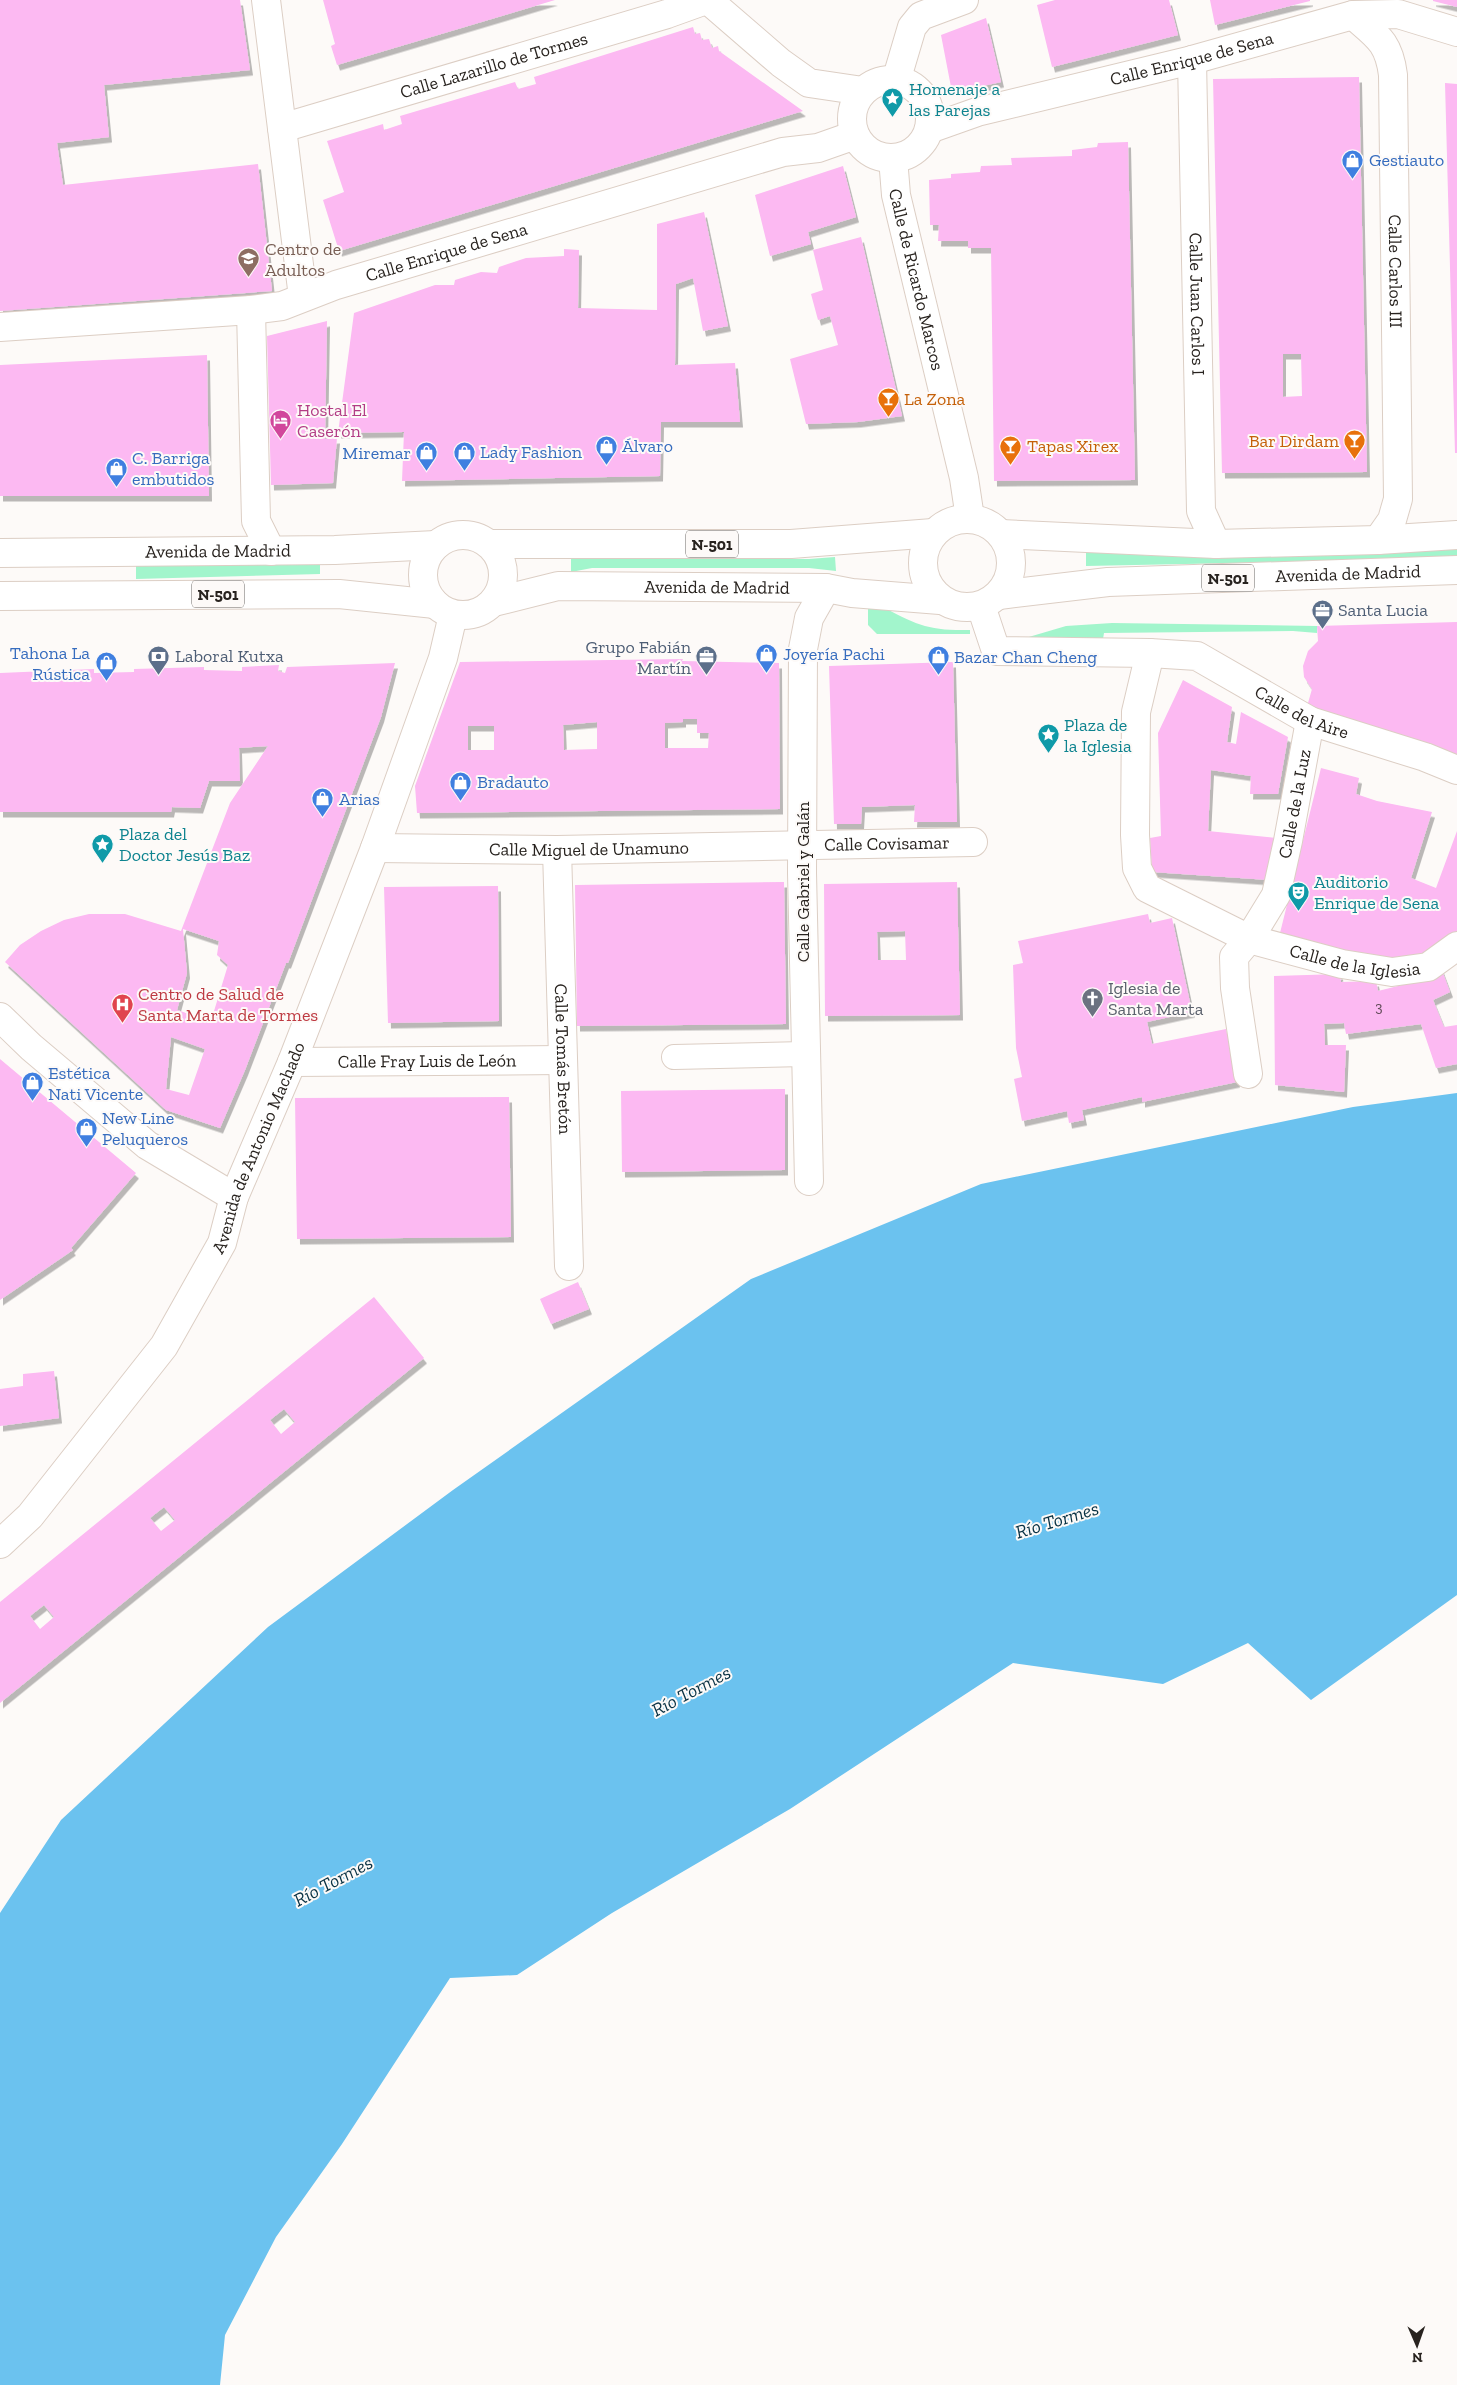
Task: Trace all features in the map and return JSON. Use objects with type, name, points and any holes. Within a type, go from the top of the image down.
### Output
[{"type":"main road","points":[[266,0],[303,297]]},
{"type":"main road","points":[[707,0],[781,63],[809,83],[863,91]]},
{"type":"main road","name":"Calle Lazarillo de Tormes","points":[[282,128],[648,20],[707,0]]},
{"type":"main road","points":[[896,80],[912,27],[920,16],[964,0]]},
{"type":"main road","name":"Calle Enrique de Sena","points":[[929,129],[977,112],[1192,60],[1353,15],[1398,14],[1457,32]]},
{"type":"main road","name":"Calle Carlos III","points":[[1353,15],[1381,40],[1390,56],[1393,76],[1398,498],[1392,520],[1378,540]]},
{"type":"main road","name":"Calle Juan Carlos I","points":[[1192,60],[1201,511],[1216,544]]},
{"type":"main road","points":[[896,80],[912,86],[924,97],[930,113],[929,129],[924,140],[915,150],[893,158],[878,156],[864,148],[855,135],[852,120],[855,104],[863,91],[878,82],[896,80]]},
{"type":"main road","name":"Calle Enrique de Sena","points":[[0,328],[251,310],[282,306],[303,297],[783,152],[818,148],[855,135]]},
{"type":"main road","name":"Calle de Ricardo Marcos","points":[[893,158],[898,204],[964,478],[970,518]]},
{"type":"main road","points":[[251,310],[256,521],[271,551]]},
{"type":"main road","points":[[970,518],[986,522],[1001,534],[1011,554],[1010,576],[990,601],[996,651],[1150,653],[1136,712],[1137,868],[1147,888],[1249,938],[1234,957],[1235,988],[1248,1074]]},
{"type":"main road","name":"N-501","points":[[436,545],[448,537],[463,535],[477,537],[490,544],[791,544],[933,532],[949,521],[970,518]]},
{"type":"main road","points":[[933,532],[922,556],[924,580],[940,600]]},
{"type":"main road","name":"Avenida de Madrid","points":[[1001,534],[1216,544],[1378,540],[1457,535]]},
{"type":"main road","points":[[490,544],[502,562],[504,583],[494,602]]},
{"type":"main road","points":[[436,545],[424,564],[424,585],[444,609]]},
{"type":"main road","name":"Avenida de Madrid","points":[[0,553],[271,551],[436,545]]},
{"type":"main road","name":"Avenida de Madrid","points":[[990,601],[1108,582],[1457,570]]},
{"type":"main road","name":"Avenida de Madrid","points":[[494,602],[558,586],[826,588],[860,594],[940,600]]},
{"type":"main road","name":"Calle Gabriel y Galán","points":[[809,1181],[804,1054],[803,649],[809,618],[826,588]]},
{"type":"main road","name":"N-501","points":[[0,596],[339,594],[476,614],[494,602]]},
{"type":"main road","name":"N-501","points":[[940,600],[960,608],[990,601]]},
{"type":"main road","name":"Avenida de Antonio Machado","points":[[0,1544],[30,1516],[164,1346],[222,1243],[234,1197],[292,1062],[375,848],[443,658],[444,609]]},
{"type":"main road","name":"Calle del Aire","points":[[1150,653],[1197,656],[1310,721],[1425,757],[1457,770]]},
{"type":"main road","name":"Calle de la Luz","points":[[1249,938],[1276,895],[1310,721]]},
{"type":"main road","name":"Calle Covisamar","points":[[802,846],[973,842]]},
{"type":"main road","name":"Calle Miguel de Unamuno","points":[[375,848],[557,850],[802,846]]},
{"type":"main road","name":"Calle Tomás Bretón","points":[[557,850],[569,1266]]},
{"type":"main road","name":"Calle de la Iglesia","points":[[1249,938],[1342,964],[1392,972],[1428,967],[1457,946]]},
{"type":"main road","points":[[0,1017],[31,1047],[147,1145],[234,1197]]},
{"type":"main road","name":"Calle Fray Luis de León","points":[[292,1062],[562,1060]]},
{"type":"lane","points":[[674,1057],[804,1054]]},
{"type":"green space","points":[[1457,549],[1457,556],[1428,559],[1086,566],[1086,552],[1161,556]]},
{"type":"green space","points":[[835,557],[836,571],[809,568],[592,568],[571,572],[571,558],[809,559]]},
{"type":"green space","points":[[320,562],[320,574],[136,579],[136,565]]},
{"type":"green space","points":[[880,605],[913,622],[933,628],[970,630],[970,634],[877,634],[868,625],[868,606]]},
{"type":"green space","points":[[1112,623],[1317,626],[1317,633],[1293,631],[1104,633],[1103,639],[1022,639],[1066,626]]},
{"type":"water","name":"Río Tormes","points":[[1457,1093],[1457,1595],[1311,1700],[1248,1643],[1163,1684],[1013,1663],[790,1809],[612,1913],[517,1975],[450,1978],[342,2144],[276,2237],[225,2335],[220,2385],[0,2385],[0,1913],[61,1820],[268,1627],[453,1490],[751,1279],[981,1184],[1353,1107]]},
{"type":"building","points":[[0,0],[240,0],[250,70],[104,85],[109,137],[57,143],[63,185],[258,164],[272,291],[0,311]]},
{"type":"building","points":[[323,0],[555,0],[337,65],[331,46],[335,44]]},
{"type":"building","points":[[1055,0],[1169,0],[1178,35],[1052,67],[1037,5]]},
{"type":"building","points":[[1210,0],[1310,0],[1310,1],[1215,25]]},
{"type":"building","points":[[1433,0],[1457,0],[1457,7],[1433,1]]},
{"type":"building","points":[[986,18],[1001,82],[969,89],[951,87],[941,35]]},
{"type":"building","points":[[693,27],[695,34],[700,33],[702,40],[709,39],[712,48],[718,46],[719,51],[803,111],[339,251],[323,200],[344,192],[327,141],[383,124],[384,130],[402,124],[400,116],[515,82],[518,89],[536,84],[534,77]]},
{"type":"building","points":[[1359,77],[1367,472],[1222,473],[1213,79]],"holes":[[[1283,354],[1301,354],[1302,396],[1283,397]]]},
{"type":"building","points":[[1445,83],[1457,84],[1457,453],[1455,453]]},
{"type":"building","points":[[1128,142],[1135,480],[994,481],[991,248],[968,248],[968,241],[938,241],[939,225],[930,225],[929,180],[951,178],[951,174],[980,172],[981,166],[1012,165],[1011,158],[1072,156],[1072,150],[1097,147],[1098,143]]},
{"type":"building","points":[[843,166],[856,217],[808,232],[811,244],[770,256],[755,195]]},
{"type":"building","points":[[704,212],[728,326],[703,331],[693,278],[676,284],[675,365],[735,363],[740,422],[661,422],[660,476],[402,481],[404,432],[338,433],[354,313],[435,285],[454,285],[455,280],[481,272],[497,273],[499,267],[526,258],[564,256],[564,249],[579,250],[578,308],[657,310],[657,224]]},
{"type":"building","points":[[861,237],[902,416],[858,422],[806,424],[790,359],[838,345],[830,316],[818,320],[811,294],[823,290],[813,250]]},
{"type":"building","points":[[327,321],[325,439],[337,438],[333,483],[271,485],[267,336]]},
{"type":"building","points":[[207,355],[209,496],[0,496],[0,365]]},
{"type":"building","points":[[1457,622],[1457,757],[1306,710],[1312,689],[1304,677],[1303,666],[1308,651],[1318,641],[1317,626]]},
{"type":"building","points":[[683,659],[682,661],[779,663],[780,809],[417,813],[415,786],[460,662]],"holes":[[[683,719],[697,719],[697,733],[709,733],[708,748],[665,748],[665,723],[683,722]],[[597,722],[597,749],[564,750],[563,725]],[[468,726],[494,726],[494,750],[468,750]]]},
{"type":"building","points":[[953,662],[957,822],[914,822],[915,805],[862,807],[861,824],[834,824],[829,666]]},
{"type":"building","points":[[395,663],[381,717],[288,963],[286,963],[245,1070],[220,1128],[166,1110],[5,962],[20,945],[41,931],[64,920],[89,914],[125,914],[181,931],[230,803],[268,746],[239,748],[240,781],[209,781],[200,808],[172,807],[171,812],[0,812],[0,673],[94,669],[94,673],[134,672],[134,669],[204,667],[204,670],[242,671],[242,667],[279,665],[278,671],[285,673],[287,667]],"holes":[[[183,929],[219,941],[217,955],[228,965],[211,1021],[177,1010],[187,973]],[[171,1037],[205,1049],[189,1095],[166,1089]]]},
{"type":"building","points":[[1183,680],[1232,707],[1227,742],[1236,744],[1241,712],[1288,737],[1278,794],[1250,794],[1251,776],[1211,770],[1208,831],[1277,838],[1269,880],[1152,872],[1150,838],[1161,836],[1158,733]]},
{"type":"building","points":[[1321,768],[1359,778],[1356,794],[1377,801],[1432,812],[1411,878],[1436,888],[1457,831],[1457,936],[1423,962],[1390,966],[1280,933]]},
{"type":"building","points":[[784,882],[786,1024],[577,1026],[575,885]]},
{"type":"building","points":[[957,882],[960,1015],[825,1016],[824,884]],"holes":[[[905,931],[906,960],[878,960],[877,932]]]},
{"type":"building","points":[[498,886],[499,1021],[388,1023],[384,887]]},
{"type":"building","name":"Iglesia de Santa Marta","points":[[1148,914],[1150,923],[1172,918],[1192,1012],[1147,1022],[1152,1044],[1226,1029],[1237,1082],[1142,1102],[1142,1097],[1082,1110],[1084,1120],[1069,1123],[1067,1111],[1022,1121],[1014,1079],[1022,1077],[1016,1048],[1013,965],[1023,963],[1018,941]]},
{"type":"building","points":[[1441,968],[1450,992],[1433,1000],[1444,1027],[1457,1025],[1457,1064],[1436,1068],[1421,1024],[1346,1034],[1344,1023],[1324,1024],[1325,1045],[1346,1045],[1344,1092],[1275,1085],[1274,976],[1340,974],[1341,982],[1376,981],[1378,991],[1410,983]]},
{"type":"building","points":[[0,1059],[136,1173],[71,1248],[73,1250],[0,1300]]},
{"type":"building","points":[[785,1089],[785,1170],[622,1172],[621,1091]]},
{"type":"building","points":[[509,1097],[511,1237],[297,1239],[295,1098]]},
{"type":"building","points":[[578,1282],[589,1309],[551,1324],[540,1299]]},
{"type":"building","points":[[374,1297],[424,1358],[0,1703],[0,1602]],"holes":[[[284,1409],[295,1422],[281,1434],[270,1420]],[[164,1507],[175,1520],[161,1531],[150,1518]],[[44,1605],[54,1617],[40,1629],[30,1616]]]},
{"type":"building","points":[[54,1371],[59,1418],[0,1426],[0,1389],[23,1386],[23,1374]]},
{"type":"place","name":"Homenaje a las Parejas","points":[[893,118]]},
{"type":"place","name":"Gestiauto","points":[[1353,179]]},
{"type":"place","name":"Centro de Adultos","points":[[249,278]]},
{"type":"place","name":"La Zona","points":[[888,418]]},
{"type":"place","name":"Hostal El Caserón","points":[[281,439]]},
{"type":"place","name":"Bar Dirdam","points":[[1355,460]]},
{"type":"place","name":"Álvaro","points":[[606,465]]},
{"type":"place","name":"Tapas Xirex","points":[[1011,465]]},
{"type":"place","name":"Lady Fashion","points":[[464,471]]},
{"type":"place","name":"Miremar","points":[[427,472]]},
{"type":"place","name":"C. Barriga embutidos","points":[[116,487]]},
{"type":"place","name":"Santa Lucia","points":[[1322,629]]},
{"type":"place","name":"Joyería Pachi","points":[[767,673]]},
{"type":"place","name":"Laboral Kutxa","points":[[159,675]]},
{"type":"place","name":"Grupo Fabián Martín","points":[[707,676]]},
{"type":"place","name":"Bazar Chan Cheng","points":[[938,676]]},
{"type":"place","name":"Tahona La Rústica","points":[[106,682]]},
{"type":"place","name":"Plaza de la Iglesia","points":[[1048,754]]},
{"type":"place","name":"Bradauto","points":[[461,801]]},
{"type":"place","name":"Arias","points":[[323,818]]},
{"type":"place","name":"Plaza del Doctor Jesús Baz","points":[[103,863]]},
{"type":"place","name":"Auditorio Enrique de Sena","points":[[1298,911]]},
{"type":"place","name":"Iglesia de Santa Marta","points":[[1092,1017]]},
{"type":"place","name":"Centro de Salud de Santa Marta de Tormes","points":[[122,1023]]},
{"type":"place","name":"Estética Nati Vicente","points":[[32,1102]]},
{"type":"place","name":"New Line Peluqueros","points":[[86,1147]]}]
